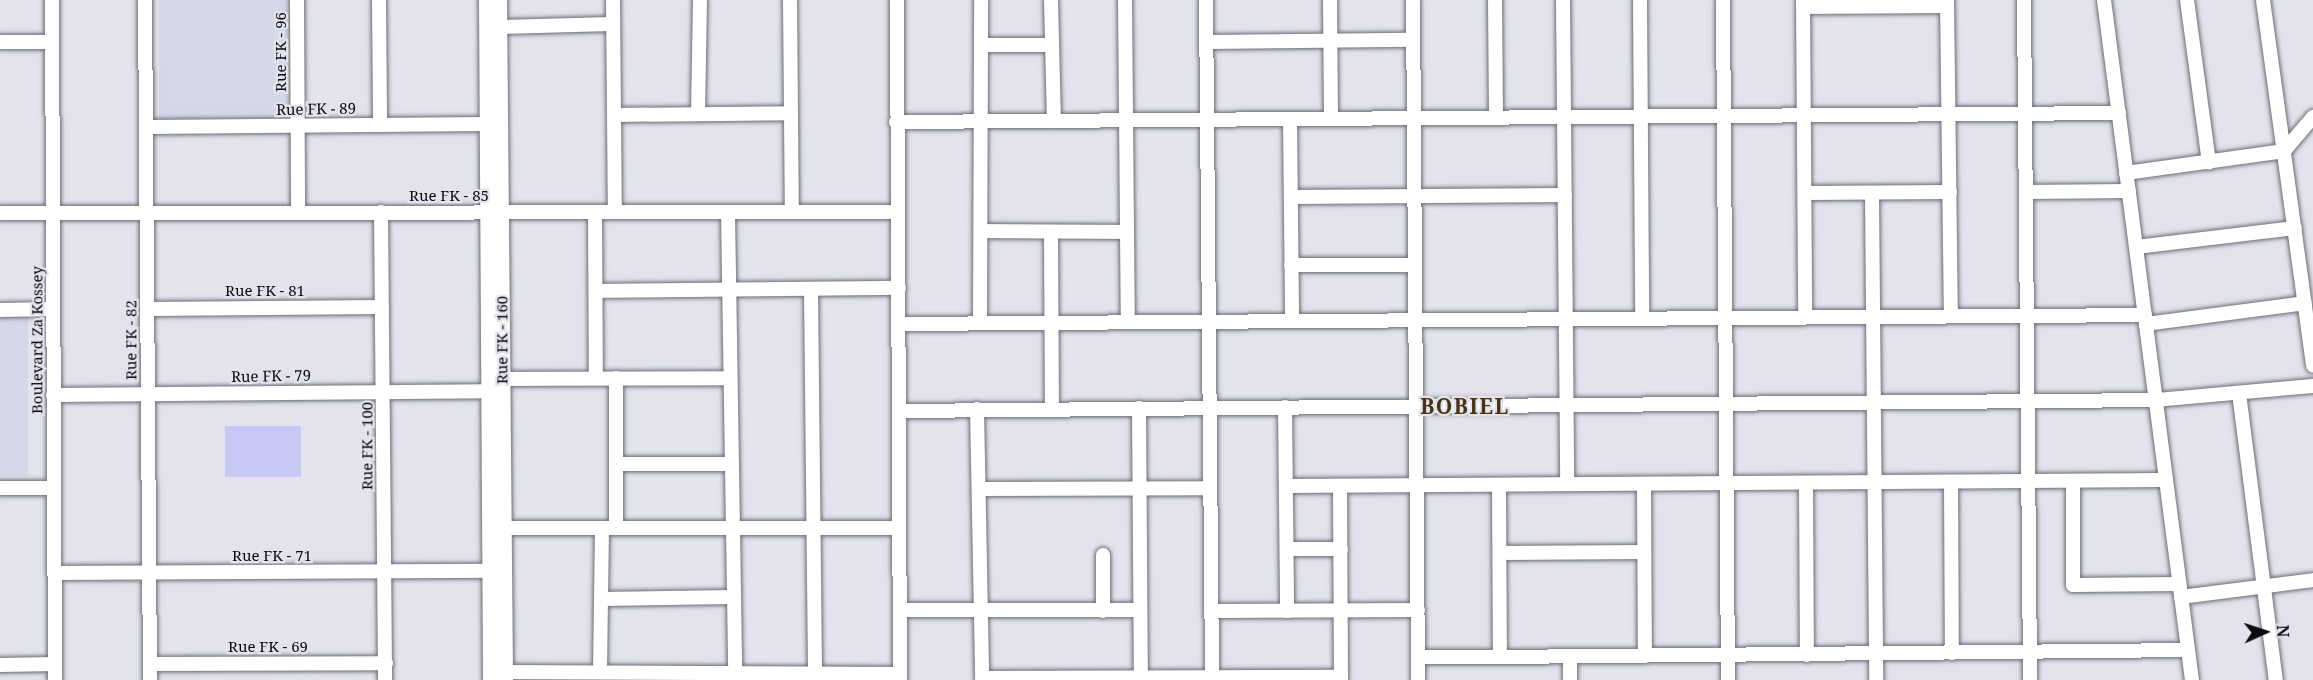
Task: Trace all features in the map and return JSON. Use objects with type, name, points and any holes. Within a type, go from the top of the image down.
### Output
[{"type":"main road","name":"Rue FK - 160","points":[[487,0],[487,124],[494,212]]},
{"type":"main road","name":"Rue FK - 160","points":[[499,0],[490,571],[500,677]]},
{"type":"main road","name":"Rue FK - 160","points":[[493,383],[504,528],[500,677]]},
{"type":"street","name":"Boulevard Za Kossey","points":[[52,0],[55,680]]},
{"type":"street","name":"Rue FK - 82","points":[[145,0],[150,680]]},
{"type":"street","name":"Rue FK - 96","points":[[297,0],[298,212]]},
{"type":"street","points":[[379,0],[380,125]]},
{"type":"street","points":[[613,0],[615,212]]},
{"type":"street","points":[[698,114],[700,0]]},
{"type":"street","points":[[790,0],[792,212]]},
{"type":"street","points":[[500,677],[600,672],[734,677],[815,674],[900,677],[897,0]]},
{"type":"street","points":[[980,323],[981,0]]},
{"type":"street","points":[[1052,0],[1054,121]]},
{"type":"street","points":[[1125,0],[1128,322]]},
{"type":"street","points":[[1206,0],[1212,679]]},
{"type":"street","points":[[1330,0],[1331,119]]},
{"type":"street","points":[[1413,0],[1418,680]]},
{"type":"street","points":[[1495,0],[1496,118]]},
{"type":"street","points":[[1563,0],[1567,484]]},
{"type":"street","points":[[1640,0],[1642,318]]},
{"type":"street","points":[[1723,0],[1728,680]]},
{"type":"street","points":[[2024,0],[2030,680]]},
{"type":"street","points":[[2104,0],[2192,680]]},
{"type":"street","points":[[2187,0],[2209,163]]},
{"type":"street","points":[[2263,0],[2313,366]]},
{"type":"street","points":[[1805,317],[1803,4],[1872,3],[1947,3],[1951,316]]},
{"type":"street","points":[[499,27],[613,24]]},
{"type":"street","points":[[1207,42],[1413,40]]},
{"type":"street","points":[[0,42],[52,42]]},
{"type":"street","points":[[981,45],[1052,45]]},
{"type":"street","points":[[614,115],[791,113]]},
{"type":"street","points":[[896,122],[2119,113]]},
{"type":"street","points":[[2126,172],[2209,163],[2284,151],[2313,117]]},
{"type":"street","points":[[1290,119],[1292,321]]},
{"type":"street","name":"Rue FK - 89","points":[[146,128],[487,124]]},
{"type":"street","points":[[2026,192],[2129,191]]},
{"type":"street","points":[[1804,194],[1950,192]]},
{"type":"street","points":[[1872,193],[1876,680]]},
{"type":"street","points":[[1291,196],[1565,195]]},
{"type":"street","name":"Rue FK - 100","points":[[381,212],[385,680]]},
{"type":"street","points":[[595,212],[596,378]]},
{"type":"street","points":[[728,212],[734,677]]},
{"type":"street","name":"Rue FK - 85","points":[[0,213],[898,212]]},
{"type":"street","points":[[2136,247],[2295,228]]},
{"type":"street","points":[[981,231],[1127,232]]},
{"type":"street","points":[[1051,232],[1052,409]]},
{"type":"street","points":[[1291,266],[1415,265]]},
{"type":"street","points":[[596,291],[899,288]]},
{"type":"street","points":[[811,289],[815,674]]},
{"type":"street","points":[[899,324],[1951,316],[2145,319],[2305,303]]},
{"type":"street","name":"Rue FK - 81","points":[[148,309],[382,307]]},
{"type":"street","points":[[0,310],[53,309]]},
{"type":"street","name":"Rue FK - 79","points":[[53,395],[383,392],[596,378],[730,378]]},
{"type":"street","points":[[600,672],[601,599],[616,464],[616,378]]},
{"type":"street","points":[[899,411],[2156,400],[2313,386]]},
{"type":"street","points":[[2239,393],[2276,680]]},
{"type":"street","points":[[1286,407],[1287,611]]},
{"type":"street","points":[[1138,408],[1140,680]]},
{"type":"street","points":[[977,409],[982,679],[1341,678],[1340,486]]},
{"type":"street","points":[[616,464],[732,464]]},
{"type":"street","points":[[1286,486],[2166,480]]},
{"type":"street","points":[[2073,481],[2073,585],[2180,591],[2264,587],[2313,580]]},
{"type":"street","points":[[1951,482],[1952,653]]},
{"type":"street","points":[[1806,483],[1807,655]]},
{"type":"street","points":[[1644,484],[1645,656]]},
{"type":"street","points":[[1499,485],[1500,657]]},
{"type":"street","points":[[0,488],[54,488]]},
{"type":"street","points":[[979,489],[1210,488]]},
{"type":"street","points":[[504,528],[899,528]]},
{"type":"street","points":[[1287,549],[1341,549]]},
{"type":"street","points":[[1500,553],[1644,552]]},
{"type":"street","points":[[1103,555],[1103,611]]},
{"type":"street","name":"Rue FK - 71","points":[[54,573],[490,571]]},
{"type":"street","points":[[601,599],[733,597]]},
{"type":"street","points":[[900,610],[1140,610]]},
{"type":"street","points":[[1211,611],[1418,610]]},
{"type":"street","points":[[1418,657],[2188,650]]},
{"type":"street","points":[[1570,656],[1570,680]]},
{"type":"street","name":"Rue FK - 69","points":[[150,664],[386,663]]},
{"type":"street","points":[[0,665],[55,664]]},
{"type":"shaded area","points":[[159,0],[287,0],[287,118],[159,118]]},
{"type":"shaded area","points":[[0,317],[28,317],[28,476],[0,476]]},
{"type":"shaded area","points":[[225,426],[301,426],[301,477],[225,477]]},
{"type":"district","name":"BOBIEL","points":[[1465,406]]}]
